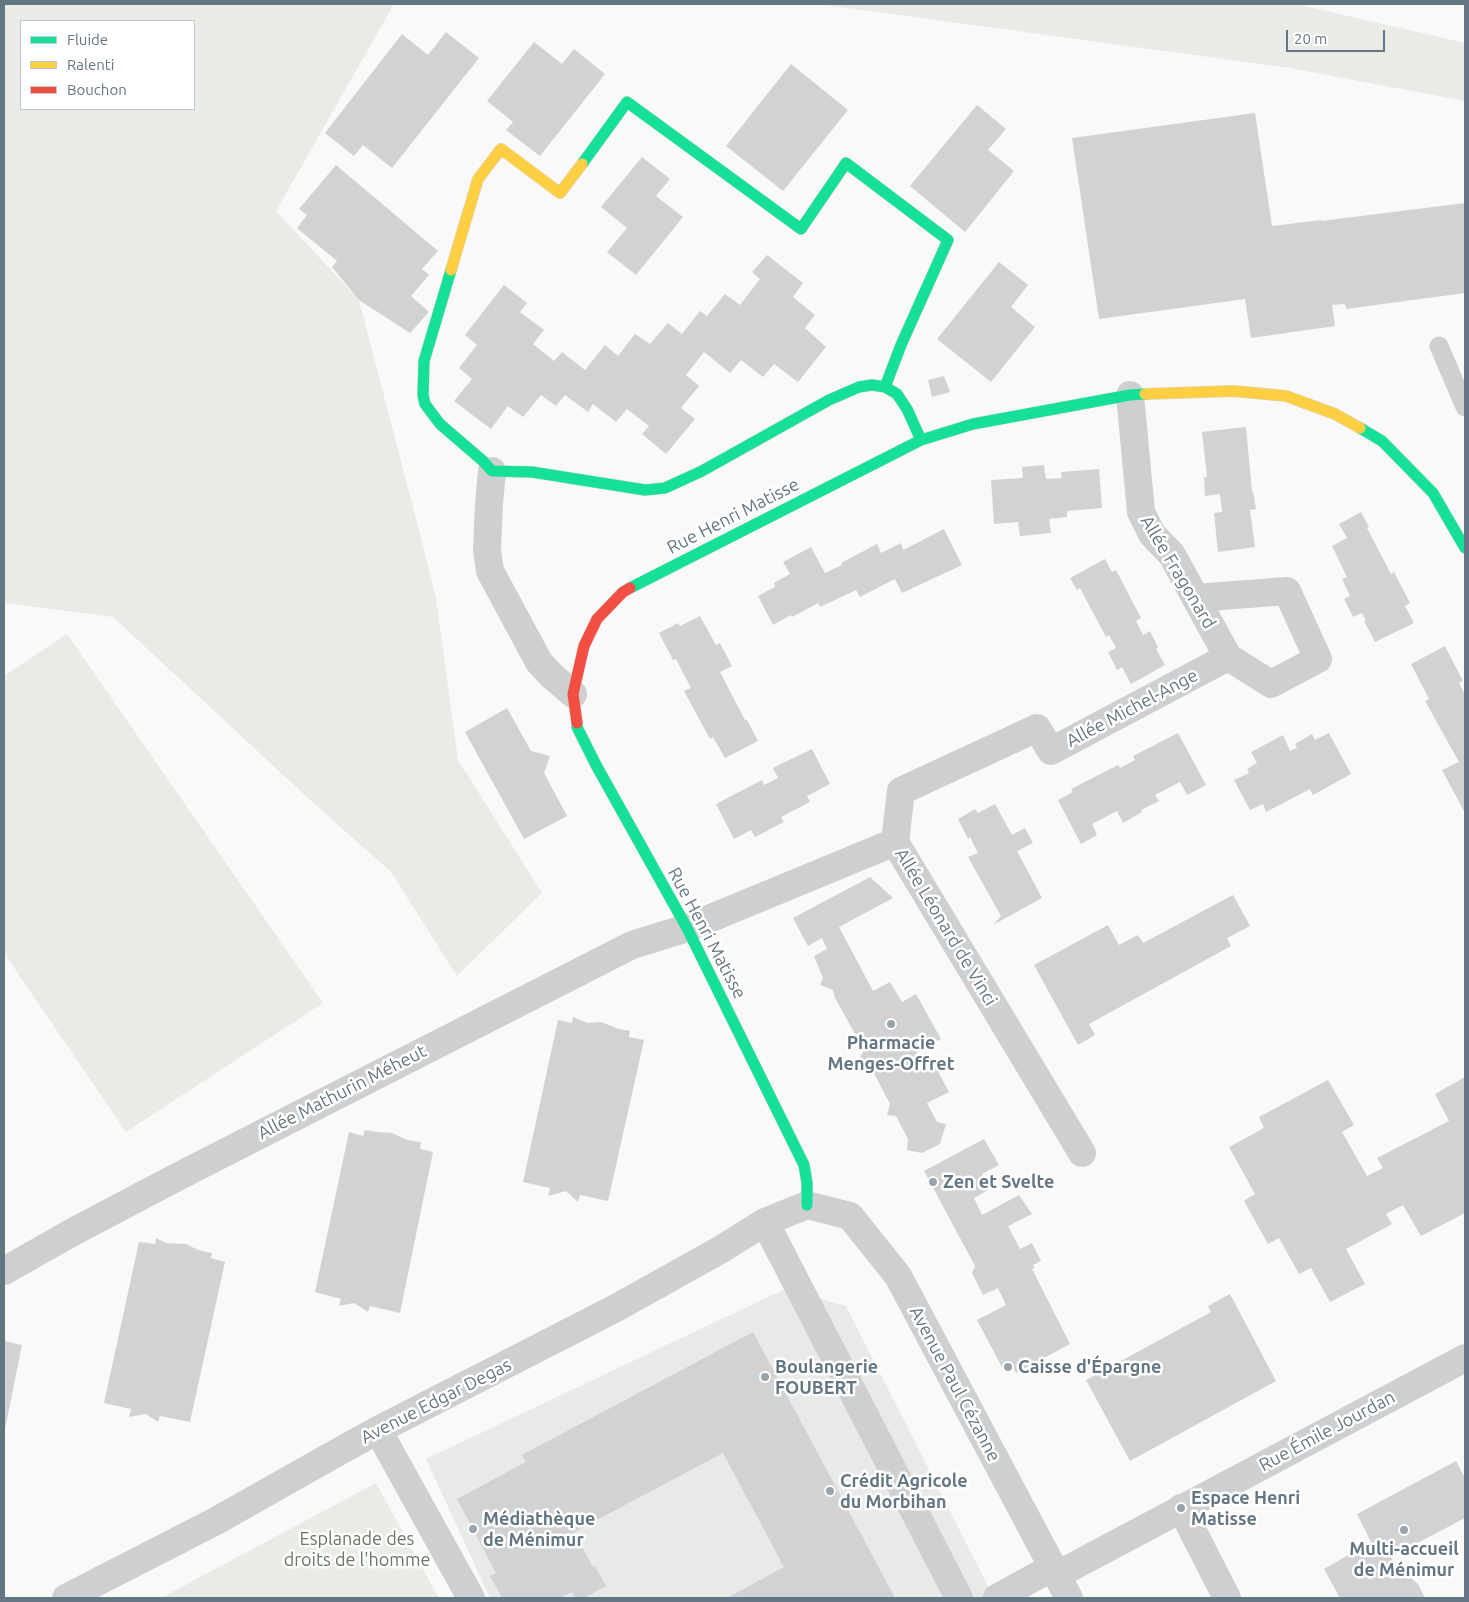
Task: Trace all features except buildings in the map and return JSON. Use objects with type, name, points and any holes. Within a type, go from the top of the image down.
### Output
[{"type":"street","points":[[885,387],[901,345],[948,240],[846,163],[801,229],[627,102],[560,193],[501,149],[478,179],[424,361],[423,395],[424,404],[440,424],[492,471],[532,472],[645,490],[665,488],[702,471],[829,400],[859,387],[872,385],[885,387],[897,394],[921,440]]},
{"type":"street","name":"Rue Henri Matisse","points":[[807,1205],[807,1183],[804,1165],[686,928],[577,727],[573,694],[584,646],[597,619],[623,592],[921,440],[973,424],[1130,395],[1233,391],[1286,396],[1335,414],[1382,441],[1433,493],[1465,548]]},
{"type":"street","name":"Allée Fragonard","points":[[1130,395],[1141,512],[1152,534],[1172,555],[1228,657]]},
{"type":"street","points":[[492,471],[487,550],[490,571],[539,662],[573,694]]},
{"type":"street","points":[[1196,598],[1288,591],[1318,659],[1271,684],[1228,657]]},
{"type":"street","name":"Allée Michel-Ange","points":[[895,842],[901,791],[1037,728],[1052,751],[1228,657]]},
{"type":"street","name":"Allée Léonard de Vinci","points":[[686,928],[895,842],[1082,1154]]},
{"type":"street","name":"Allée Mathurin Méheut","points":[[4,1271],[180,1175],[632,944],[686,928]]},
{"type":"street","name":"Avenue Edgar Degas","points":[[66,1598],[216,1521],[378,1430],[616,1308],[720,1250],[765,1222],[807,1205]]},
{"type":"street","name":"Avenue Paul Cézanne","points":[[807,1205],[850,1216],[898,1276],[1060,1580]]},
{"type":"street","points":[[765,1222],[959,1598]]},
{"type":"street","name":"Rue Émile Jourdan","points":[[997,1598],[1060,1580],[1181,1508],[1465,1358]]},
{"type":"street","points":[[378,1430],[471,1598]]},
{"type":"street","points":[[1181,1508],[1228,1598]]},
{"type":"lane","points":[[1440,346],[1465,406]]},
{"type":"shaded area","points":[[785,1289],[846,1306],[994,1598],[490,1598],[426,1459]]},
{"type":"green space","points":[[4,4],[394,4],[276,211],[359,300],[436,598],[458,760],[542,893],[457,976],[391,872],[309,799],[113,617],[4,603]]},
{"type":"green space","points":[[818,4],[1296,4],[1465,43],[1465,101],[1290,68]]},
{"type":"green space","points":[[67,634],[323,1003],[126,1132],[4,953],[4,676]]},
{"type":"green space","name":"Esplanade des droits de l'homme","points":[[376,1483],[439,1598],[161,1598]]},
{"type":"traffic: fast","points":[[582,164],[627,102],[801,229],[846,163],[948,240],[901,345],[885,387]]},
{"type":"traffic: fast","points":[[451,270],[424,361],[423,395],[425,404],[440,424],[492,471],[532,472],[645,490],[665,488],[702,471],[829,400],[859,387],[872,385],[885,387],[897,394],[907,409],[921,440]]},
{"type":"traffic: fast","points":[[630,588],[921,440],[973,424],[1130,395],[1145,394]]},
{"type":"traffic: fast","points":[[1360,428],[1382,441],[1433,493],[1465,548]]},
{"type":"traffic: fast","points":[[577,723],[577,727],[596,765],[687,928],[804,1165],[807,1183],[807,1205]]},
{"type":"traffic: slow","points":[[451,270],[478,179],[501,149],[560,193],[582,164]]},
{"type":"traffic: slow","points":[[1145,394],[1233,391],[1286,396],[1335,414],[1360,428]]},
{"type":"traffic: jam","points":[[577,723],[573,694],[584,646],[597,619],[623,592],[630,588]]},
{"type":"place","name":"Pharmacie Menges-Offret","points":[[891,1024]]},
{"type":"place","name":"Zen et Svelte","points":[[933,1182]]},
{"type":"place","name":"Caisse d'Épargne","points":[[1008,1367]]},
{"type":"place","name":"Boulangerie FOUBERT","points":[[765,1377]]},
{"type":"place","name":"Crédit Agricole du Morbihan","points":[[830,1491]]},
{"type":"place","name":"Espace Henri Matisse","points":[[1181,1508]]},
{"type":"place","name":"Médiathèque de Ménimur","points":[[473,1529]]},
{"type":"place","name":"Multi-accueil de Ménimur","points":[[1404,1530]]}]
